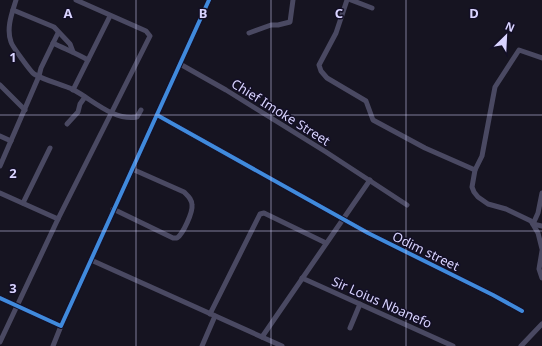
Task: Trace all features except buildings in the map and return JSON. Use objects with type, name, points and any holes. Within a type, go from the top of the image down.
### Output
[{"type":"street","points":[[16,0],[9,23],[10,41],[32,73],[73,90],[110,112],[122,117],[137,117],[141,110]]},
{"type":"street","points":[[0,342],[58,218],[150,34],[76,0]]},
{"type":"street","points":[[53,346],[113,209],[209,0]]},
{"type":"street","points":[[249,33],[271,25],[290,22],[293,0]]},
{"type":"street","points":[[347,0],[336,33],[319,65],[321,71],[327,78],[366,101],[373,120],[425,148],[475,170]]},
{"type":"street","points":[[350,0],[372,8]]},
{"type":"street","points":[[13,10],[54,27],[70,44],[73,52]]},
{"type":"street","points":[[73,90],[110,16]]},
{"type":"street","points":[[0,166],[25,110],[41,68],[58,32]]},
{"type":"street","points":[[53,43],[88,60]]},
{"type":"street","points":[[542,58],[518,50],[495,87],[482,156],[475,170],[472,187],[478,197],[488,204],[506,209],[526,218],[532,224],[538,233],[542,250],[539,269],[542,278]]},
{"type":"street","name":"Chief Imoke Street","points":[[180,64],[226,90],[370,180],[407,205]]},
{"type":"street","points":[[0,85],[25,110]]},
{"type":"street","points":[[67,124],[78,112],[80,104],[85,97]]},
{"type":"street","name":"Odim street","points":[[157,114],[343,220],[522,311]]},
{"type":"street","points":[[0,136],[10,141]]},
{"type":"street","points":[[23,203],[50,148]]},
{"type":"street","points":[[113,209],[173,238],[177,238],[182,233],[192,208],[191,200],[188,196],[184,192],[132,169]]},
{"type":"street","points":[[262,337],[370,180]]},
{"type":"street","points":[[0,192],[58,218]]},
{"type":"street","points":[[532,224],[538,213],[542,193]]},
{"type":"street","points":[[210,314],[260,214],[264,213],[326,243]]},
{"type":"street","points":[[532,224],[542,226]]},
{"type":"street","points":[[91,260],[282,346]]},
{"type":"street","name":"Sir Loius Nbanefo","points":[[302,278],[453,346]]},
{"type":"street","points":[[0,298],[61,326]]},
{"type":"street","points":[[350,328],[360,304]]},
{"type":"street","points":[[202,346],[216,316]]},
{"type":"street","points":[[521,346],[542,324]]},
{"type":"cycle path","points":[[0,298],[61,326],[209,0]]},
{"type":"cycle path","points":[[157,115],[368,233],[522,311]]}]
